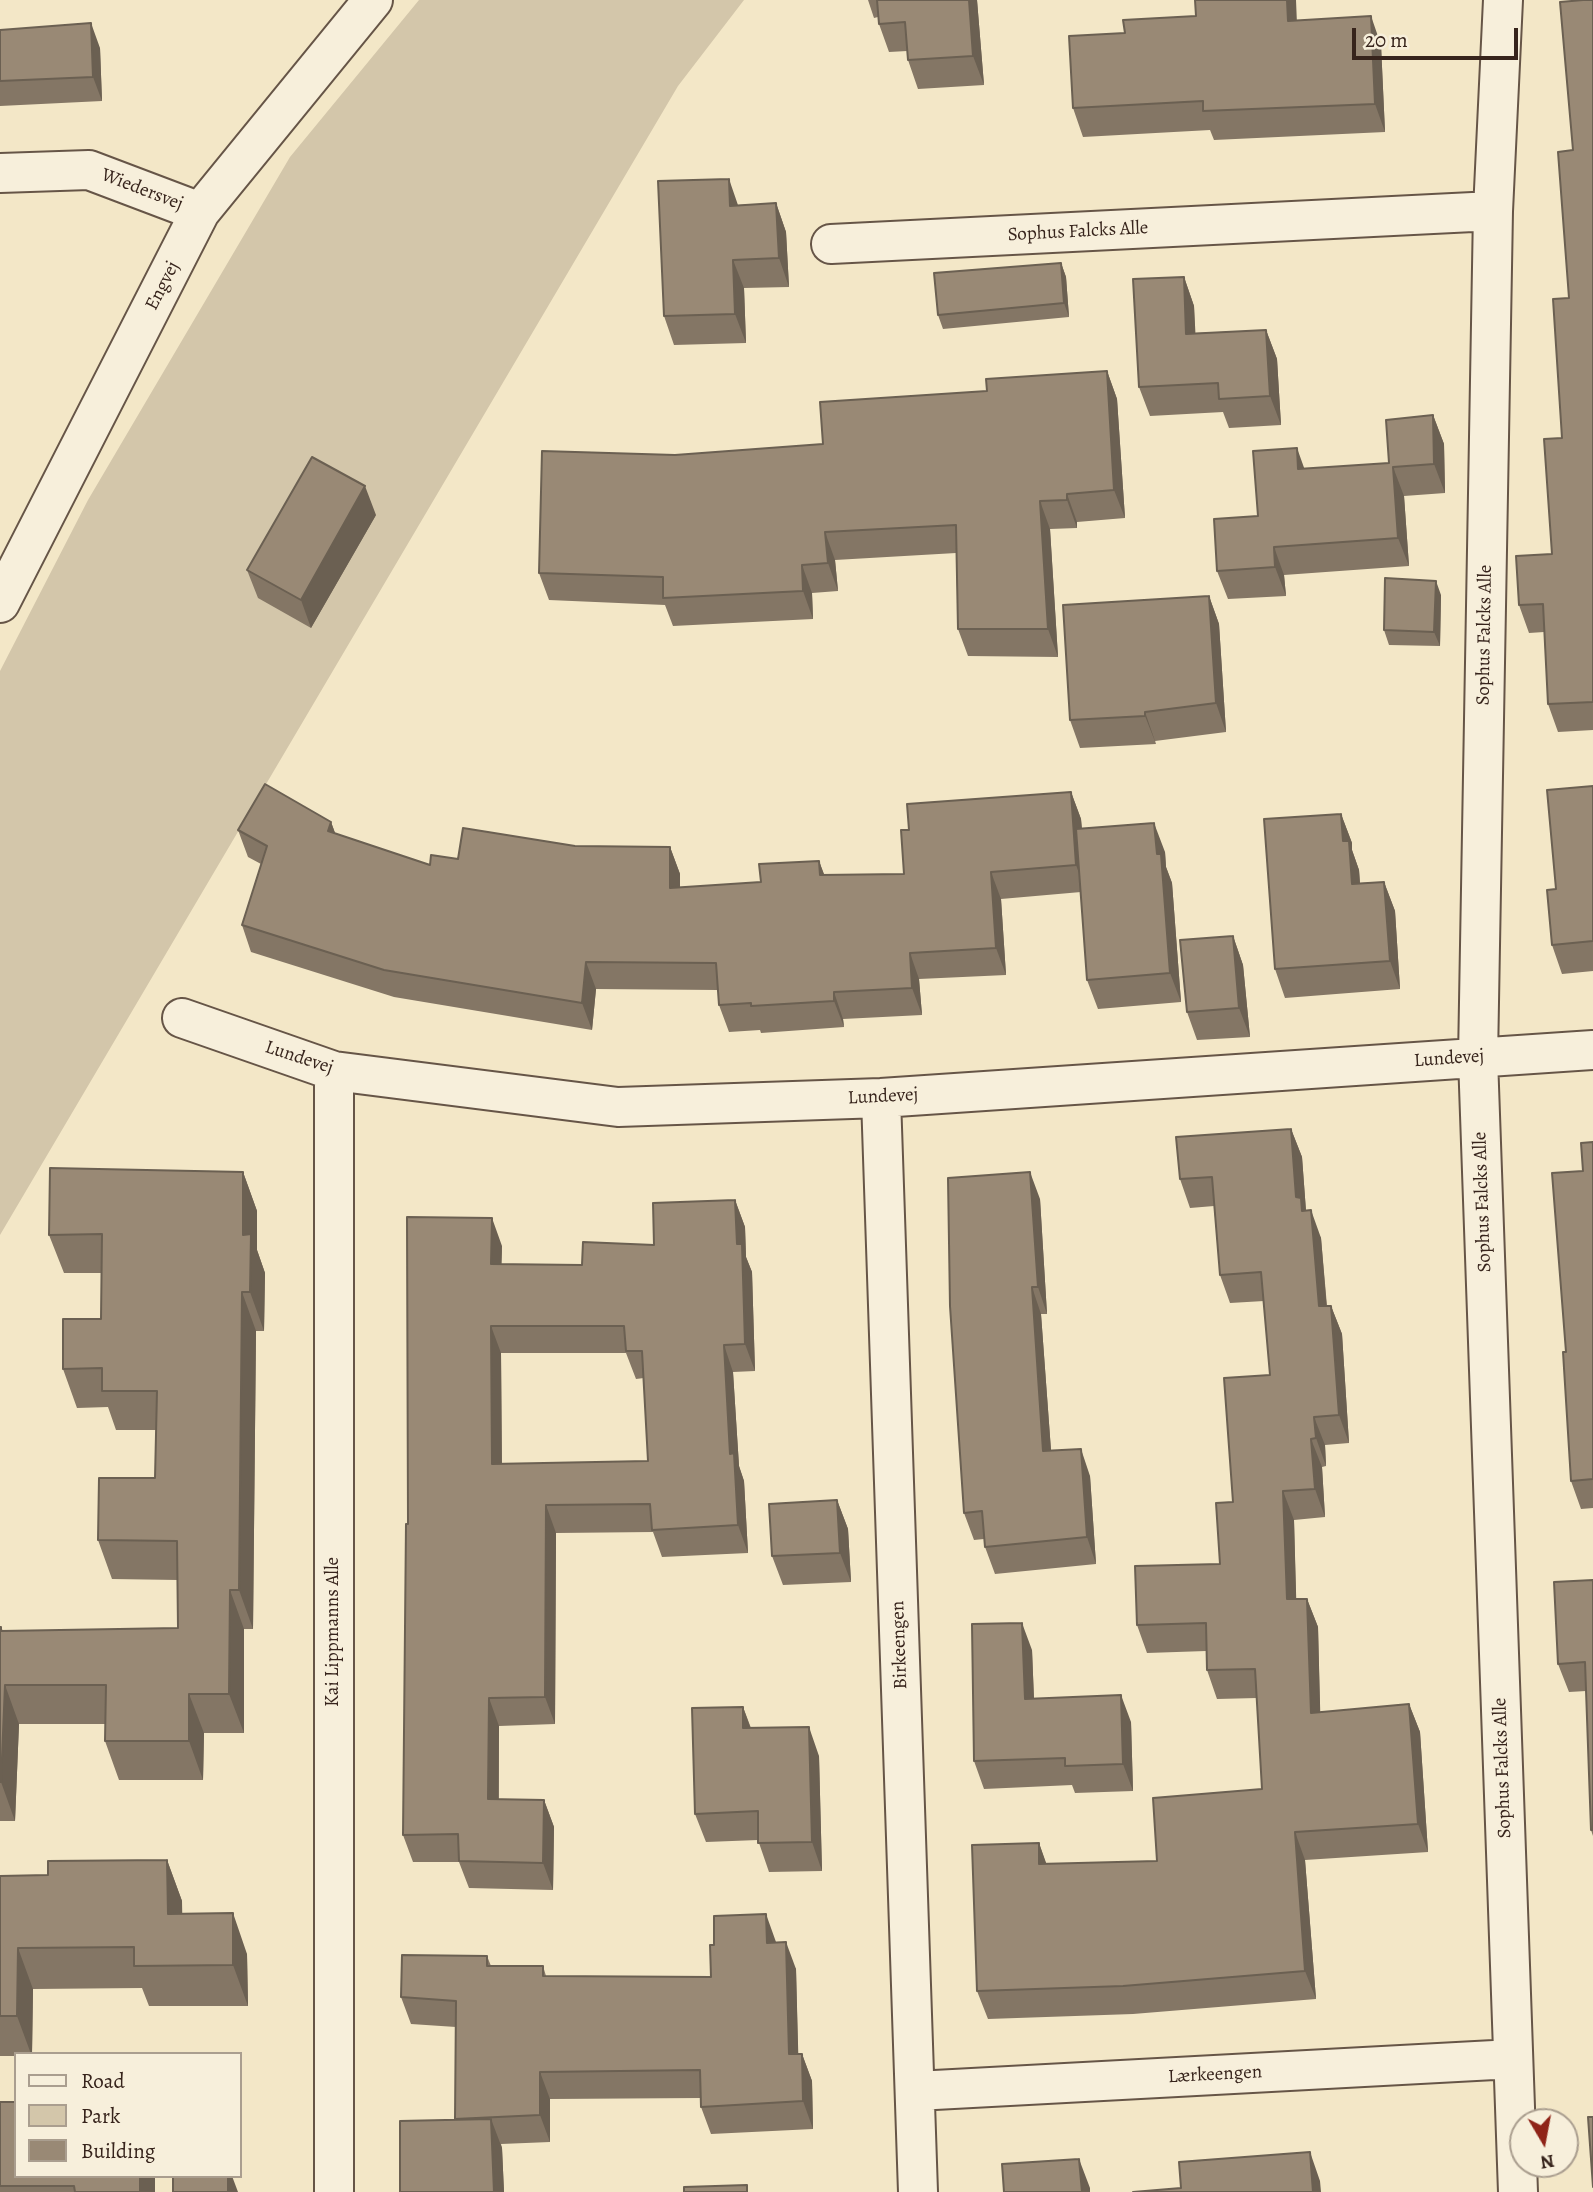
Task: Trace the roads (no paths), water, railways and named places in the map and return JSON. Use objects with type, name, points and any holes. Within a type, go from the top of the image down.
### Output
[{"type":"street","name":"Engvej","points":[[0,603],[200,212],[373,0]]},
{"type":"street","name":"Sophus Falcks Alle","points":[[1503,0],[1493,211],[1478,1058],[1518,2192]]},
{"type":"street","name":"Wiedersvej","points":[[0,173],[89,170],[200,212]]},
{"type":"street","name":"Sophus Falcks Alle","points":[[831,244],[1493,211]]},
{"type":"street","name":"Lundevej","points":[[182,1018],[334,1071],[618,1107],[881,1098],[1593,1049]]},
{"type":"street","name":"Kai Lippmanns Alle","points":[[334,1071],[334,2192]]},
{"type":"street","name":"Birkeengen","points":[[881,1098],[918,2192]]},
{"type":"street","name":"Lærkeengen","points":[[916,2091],[1513,2059]]}]
